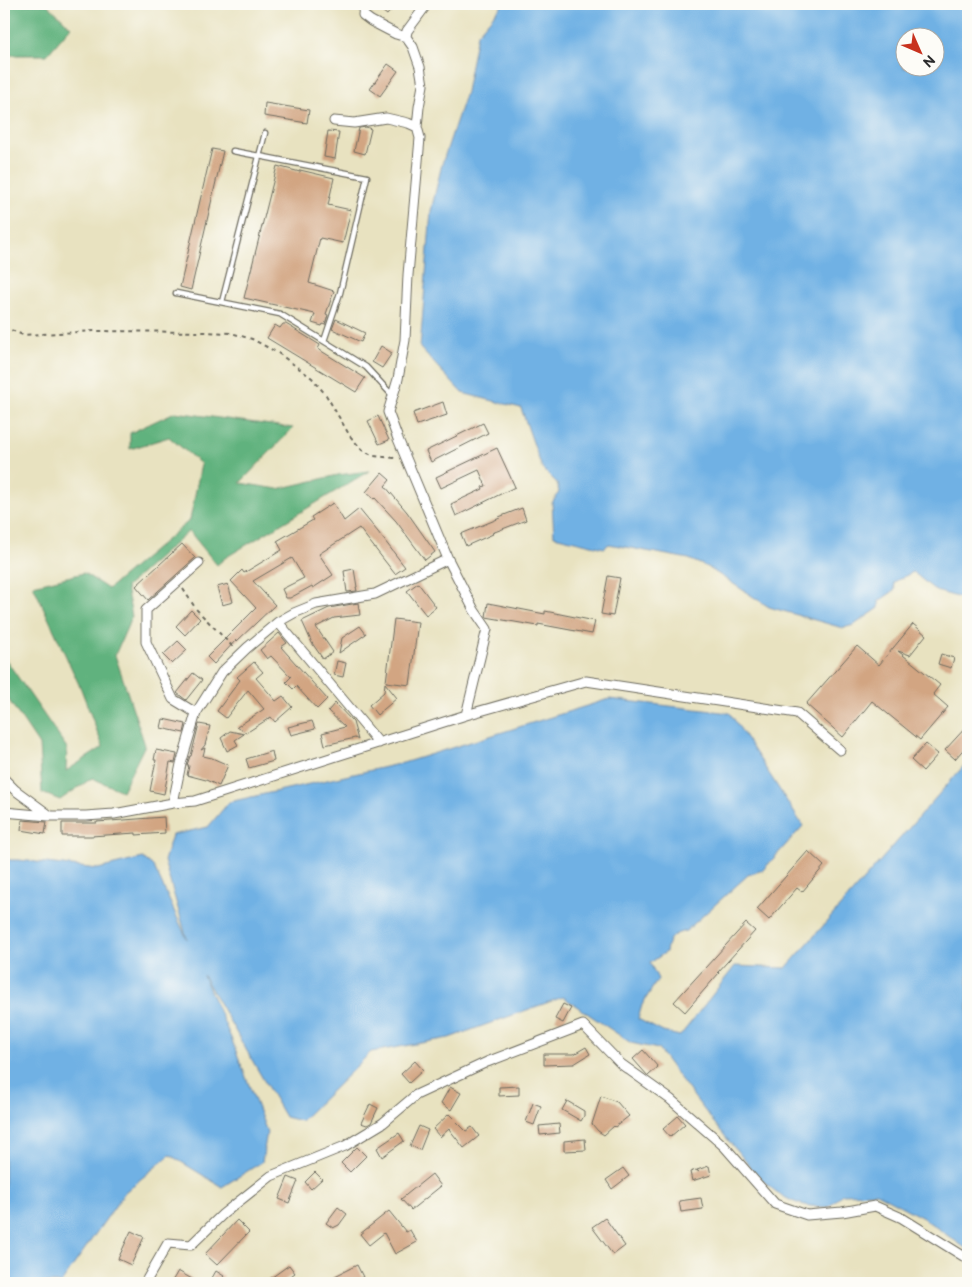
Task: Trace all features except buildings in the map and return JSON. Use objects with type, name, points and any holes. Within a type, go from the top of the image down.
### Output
[{"type":"street","points":[[365,4],[363,15],[396,34],[406,37],[413,47],[420,67],[423,86],[417,127],[420,138],[404,340],[398,379],[388,412],[448,559],[474,610],[487,629],[466,715]]},
{"type":"street","points":[[406,37],[407,31],[427,4]]},
{"type":"street","points":[[334,121],[354,123],[386,118],[417,127]]},
{"type":"street","points":[[172,804],[196,713],[222,672],[241,654],[278,622],[316,604],[375,594],[448,559]]},
{"type":"street","points":[[196,713],[173,699],[146,642],[146,610],[199,563]]},
{"type":"street","points":[[278,622],[379,743]]},
{"type":"street","points":[[4,812],[50,816],[86,816],[114,814],[195,801],[466,715],[586,681],[797,713],[840,750]]},
{"type":"street","points":[[4,779],[50,816]]},
{"type":"street","points":[[145,1283],[168,1243],[191,1244],[223,1214],[271,1176],[345,1146],[383,1123],[416,1095],[487,1062],[583,1025],[621,1064],[670,1099],[724,1146],[775,1204],[807,1215],[842,1212],[875,1206],[902,1218],[968,1259]]},
{"type":"lane","points":[[222,302],[265,133]]},
{"type":"lane","points":[[233,150],[367,177],[340,293],[324,341]]},
{"type":"lane","points":[[176,293],[280,314],[366,367],[393,396]]},
{"type":"path","points":[[4,327],[23,334],[96,331],[204,332],[231,333],[252,339],[278,353],[312,378],[326,395],[350,436],[362,450],[374,456],[405,457]]},
{"type":"path","points":[[178,582],[196,609],[241,654]]},
{"type":"green space","points":[[4,4],[47,4],[71,27],[47,55],[4,55]]},
{"type":"green space","points":[[175,412],[293,428],[240,483],[278,489],[338,475],[369,471],[225,558],[217,565],[189,531],[126,587],[132,616],[115,655],[145,745],[122,791],[92,778],[60,800],[42,793],[39,745],[4,693],[4,657],[67,748],[66,771],[103,747],[81,689],[33,585],[84,573],[108,589],[190,520],[201,464],[169,437],[130,449],[130,433]]},
{"type":"water","points":[[503,4],[968,4],[968,600],[936,591],[913,572],[894,582],[895,590],[879,601],[879,608],[854,625],[843,628],[769,607],[709,568],[689,559],[609,544],[604,548],[554,536],[552,503],[559,492],[557,483],[542,468],[521,408],[462,393],[420,348],[431,211],[442,164],[466,92],[477,34]]},
{"type":"water","points":[[609,699],[730,713],[803,826],[763,870],[748,875],[686,931],[674,935],[668,943],[666,952],[650,963],[658,979],[642,1005],[638,1019],[663,1032],[680,1036],[735,966],[786,968],[968,761],[968,1250],[923,1218],[876,1193],[842,1194],[829,1207],[801,1204],[783,1196],[759,1177],[704,1110],[658,1049],[631,1043],[563,997],[449,1038],[371,1052],[301,1121],[285,1117],[203,975],[231,1038],[267,1132],[262,1162],[222,1187],[170,1155],[125,1192],[61,1283],[4,1283],[4,860],[98,869],[143,858],[155,869],[187,939],[164,861],[172,835],[208,827],[229,802],[403,763]]}]
